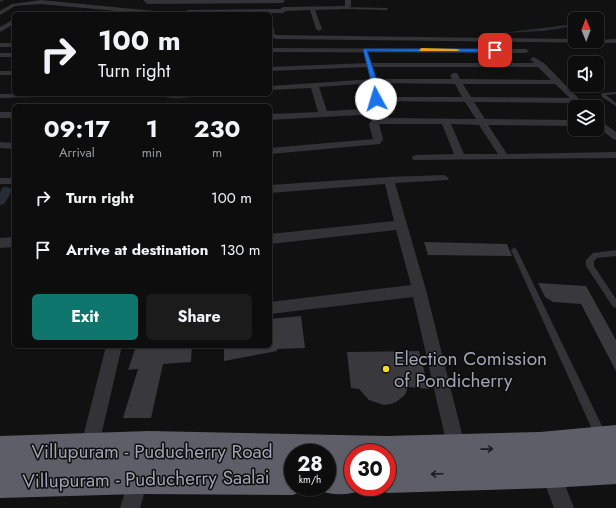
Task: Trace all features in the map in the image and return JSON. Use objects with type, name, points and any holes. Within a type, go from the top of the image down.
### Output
[{"type":"highway","name":"Villupuram - Puducherry Road","points":[[396,467],[457,450],[540,448],[613,455]]},
{"type":"highway","name":"Villupuram - Puducherry Road","points":[[0,452],[85,464]]},
{"type":"highway","points":[[396,468],[550,471],[613,455]]},
{"type":"highway","name":"Villupuram - Puducherry Road","points":[[144,462],[344,467]]},
{"type":"highway","name":"Villupuram - Puducherry Saalai","points":[[0,481],[85,464],[144,462],[284,477]]},
{"type":"street","points":[[146,0],[147,2],[282,0],[284,12]]},
{"type":"street","points":[[272,12],[312,8],[346,8],[348,6],[348,0]]},
{"type":"street","points":[[0,1],[14,5],[40,2],[123,7],[154,12]]},
{"type":"street","points":[[188,12],[192,1]]},
{"type":"street","points":[[0,12],[14,5]]},
{"type":"street","points":[[312,8],[319,29]]},
{"type":"street","points":[[0,18],[12,17]]},
{"type":"street","points":[[0,30],[12,22]]},
{"type":"street","points":[[0,30],[12,30]]},
{"type":"street","points":[[272,35],[276,37],[616,41]]},
{"type":"street","points":[[516,40],[575,100]]},
{"type":"street","points":[[0,45],[11,45]]},
{"type":"street","points":[[272,50],[526,51]]},
{"type":"street","points":[[364,50],[374,81],[376,99],[386,121]]},
{"type":"street","points":[[438,50],[504,156]]},
{"type":"street","points":[[0,55],[12,55]]},
{"type":"street","points":[[272,69],[368,65],[541,65]]},
{"type":"street","points":[[0,73],[12,73]]},
{"type":"street","points":[[272,88],[374,81],[557,82]]},
{"type":"street","points":[[314,84],[323,113]]},
{"type":"street","points":[[0,96],[12,96]]},
{"type":"street","points":[[376,99],[468,100],[568,104]]},
{"type":"street","points":[[272,117],[381,111]]},
{"type":"street","points":[[0,115],[12,115]]},
{"type":"street","points":[[272,151],[377,142],[375,122],[568,123]]},
{"type":"street","points":[[445,122],[460,157]]},
{"type":"street","points":[[604,128],[616,137]]},
{"type":"street","points":[[0,145],[12,146]]},
{"type":"street","points":[[417,158],[616,155]]},
{"type":"street","points":[[272,189],[389,180],[444,178]]},
{"type":"street","points":[[389,180],[400,225],[419,290],[457,450]]},
{"type":"street","points":[[272,239],[400,225]]},
{"type":"street","points":[[0,243],[12,242]]},
{"type":"street","points":[[272,308],[419,290]]},
{"type":"street","points":[[85,464],[114,348]]},
{"type":"street","points":[[130,508],[144,462]]},
{"type":"street","points":[[550,471],[564,508]]},
{"type":"lane","points":[[346,8],[387,9]]},
{"type":"lane","points":[[616,93],[603,94],[616,105]]},
{"type":"lane","points":[[514,250],[592,419],[613,455]]},
{"type":"lane","points":[[616,252],[595,255],[590,260],[590,266],[616,305]]},
{"type":"shaded area","points":[[568,25],[568,27],[543,31],[501,33]]},
{"type":"building","points":[[424,242],[507,244],[512,256],[428,255]]},
{"type":"building","points":[[538,283],[586,286],[616,340],[616,371],[581,304],[553,302],[545,297]]},
{"type":"building","points":[[301,316],[305,348],[277,349],[277,351],[224,361],[224,348],[272,348],[272,319]]},
{"type":"building","points":[[135,348],[192,348],[191,362],[163,364],[151,418],[123,418],[138,369],[128,370]]},
{"type":"building","name":"Election Comission of Pondicherry","points":[[419,351],[429,389],[408,387],[405,395],[396,402],[384,405],[369,400],[359,389],[351,388],[347,352]]},
{"type":"waterway","points":[[0,201],[6,191]]},
{"type":"slow traffic","points":[[421,50],[457,50]]},
{"type":"place","name":"Election Comission of Pondicherry","points":[[386,369]]},
{"type":"route","points":[[376,99],[374,81],[364,50],[495,50]]}]
